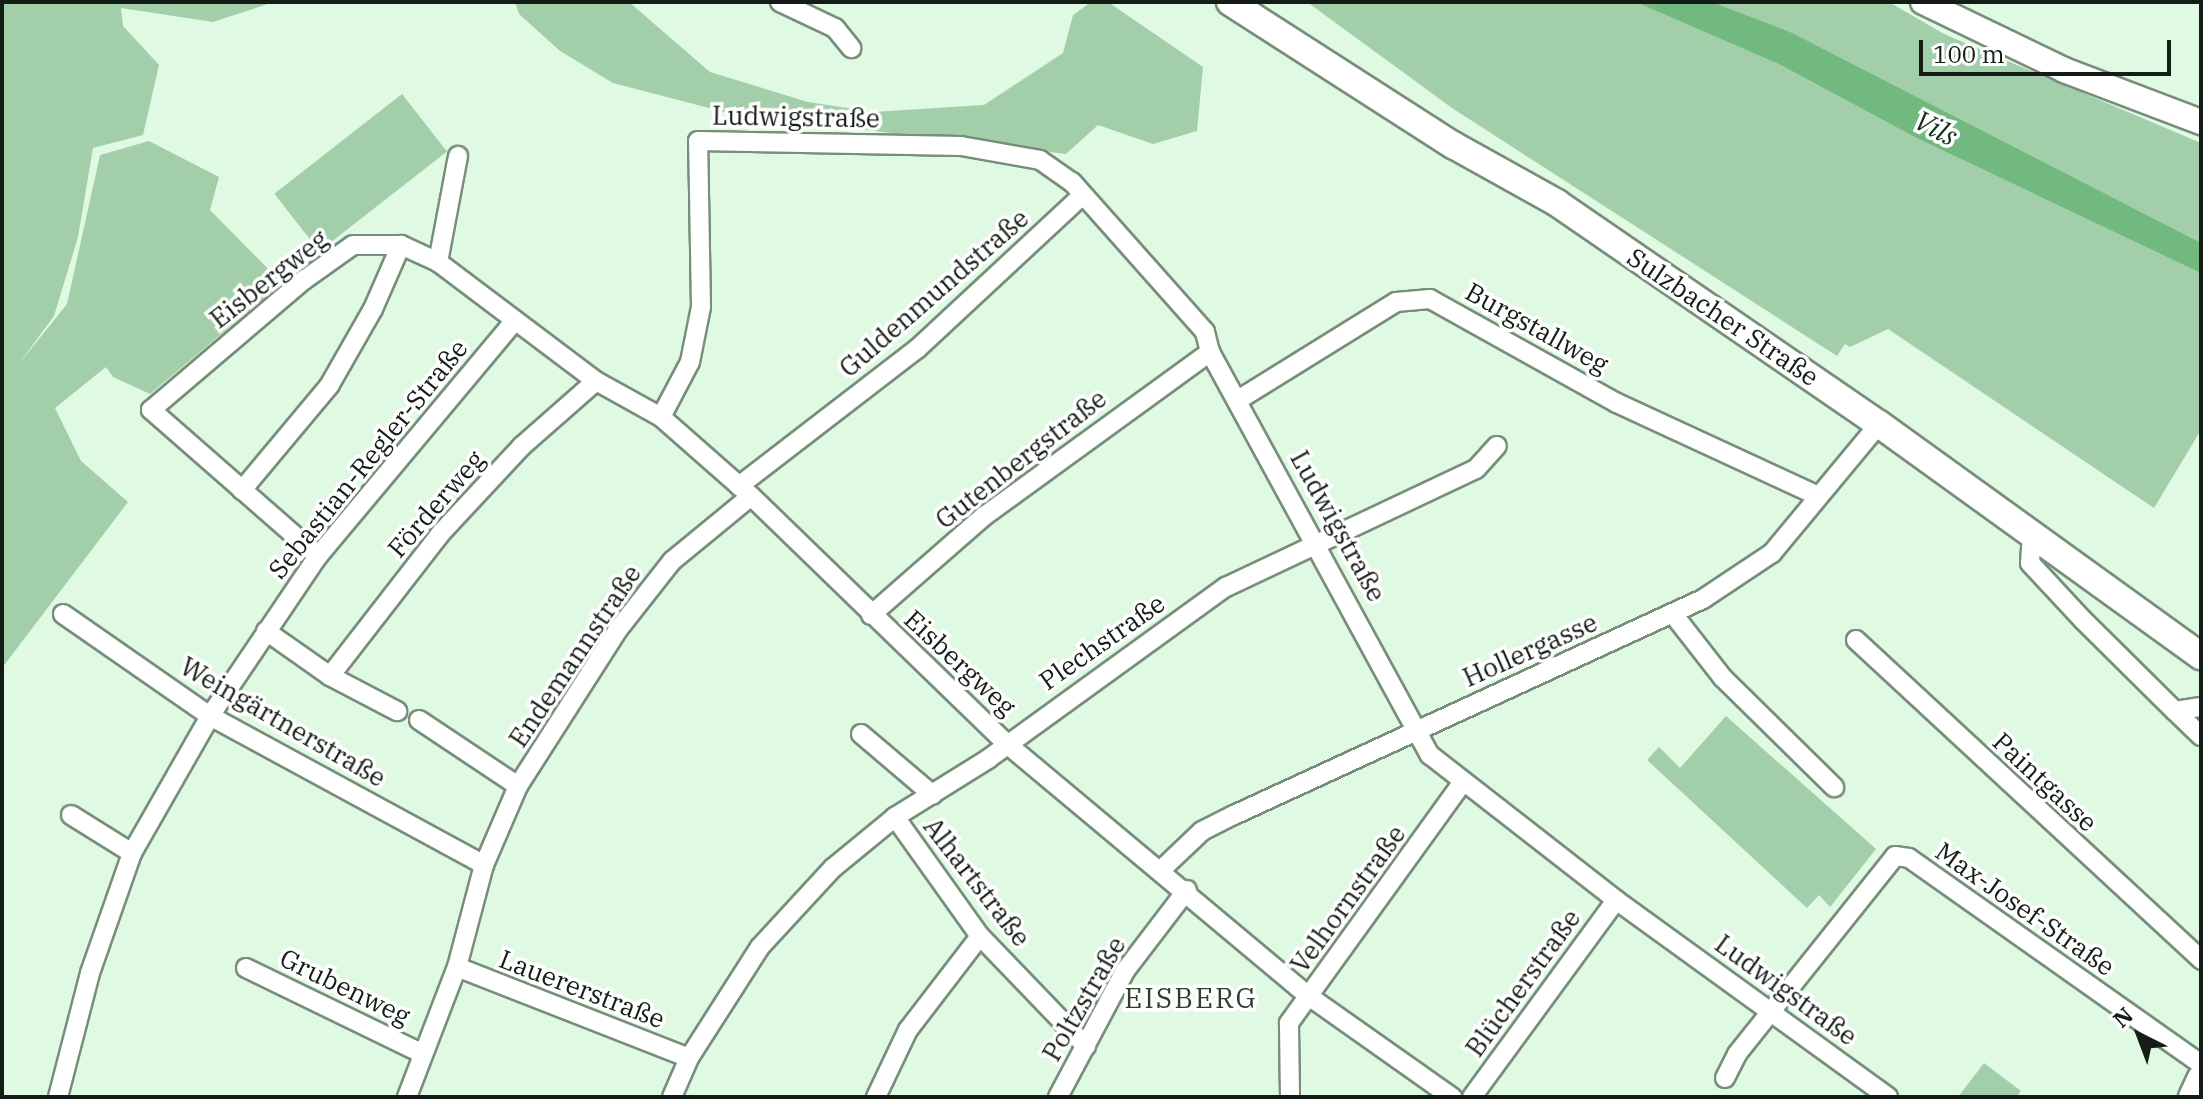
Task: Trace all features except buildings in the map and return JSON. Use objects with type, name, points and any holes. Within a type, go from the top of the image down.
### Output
[{"type":"main road","name":"Sulzbacher Straße","points":[[1230,2],[1453,145],[1557,203],[1879,424],[2201,656]]},
{"type":"main road","points":[[2192,1097],[2201,1078]]},
{"type":"street","points":[[780,2],[835,28],[851,48]]},
{"type":"street","points":[[1923,2],[2064,70],[2201,122]]},
{"type":"street","name":"Ludwigstraße","points":[[661,417],[690,362],[701,307],[698,141],[961,146],[1040,160],[1083,195],[1205,332],[1210,352],[1319,545],[1419,729],[1430,755],[1462,783],[1616,900],[1888,1097]]},
{"type":"street","points":[[438,262],[458,156]]},
{"type":"street","name":"Guldenmundstraße","points":[[745,491],[917,349],[1083,195]]},
{"type":"street","name":"Eisbergweg","points":[[242,490],[151,410],[304,280],[353,245],[401,245],[438,262],[596,381],[661,417],[745,491],[1007,744],[1162,869],[1310,997],[1452,1097]]},
{"type":"street","points":[[318,556],[242,490],[329,386],[373,309],[401,245]]},
{"type":"street","name":"Burgstallweg","points":[[1238,400],[1396,302],[1430,299],[1617,403],[1818,496]]},
{"type":"street","name":"Sebastian-Regler-Straße","points":[[58,1097],[90,973],[132,853],[210,716],[318,556],[514,322]]},
{"type":"street","name":"Gutenbergstraße","points":[[871,615],[983,517],[1210,352]]},
{"type":"street","name":"Förderweg","points":[[330,676],[440,534],[522,446],[596,381]]},
{"type":"street","name":"Hollergasse","points":[[1162,869],[1202,831],[1673,614],[1772,553],[1879,424]]},
{"type":"street","name":"Plechstraße","points":[[672,1097],[689,1058],[760,947],[833,868],[895,817],[1007,744],[1226,587],[1476,469],[1497,446]]},
{"type":"street","name":"Endemannstraße","points":[[407,1097],[421,1053],[457,967],[484,865],[518,786],[617,631],[672,561],[745,491]]},
{"type":"street","points":[[2032,534],[2030,563],[2201,736]]},
{"type":"street","name":"Weingärtnerstraße","points":[[63,614],[210,716],[484,865]]},
{"type":"street","points":[[1673,614],[1723,678],[1834,787]]},
{"type":"street","points":[[266,631],[330,676],[397,711]]},
{"type":"street","name":"Paintgasse","points":[[1856,640],[2201,960]]},
{"type":"street","points":[[2175,711],[2201,707]]},
{"type":"street","name":"Endemannstraße","points":[[419,720],[518,786]]},
{"type":"street","points":[[861,734],[933,795]]},
{"type":"street","name":"Velhornstraße","points":[[1290,1097],[1289,1023],[1462,783]]},
{"type":"street","points":[[71,815],[132,853]]},
{"type":"street","name":"Alhartstraße","points":[[895,817],[980,936],[1086,1046]]},
{"type":"street","name":"Max-Josef-Straße","points":[[1770,1010],[1895,856],[1909,858],[2201,1064]]},
{"type":"street","name":"Poltzstraße","points":[[1058,1097],[1125,971],[1187,890]]},
{"type":"street","name":"Blücherstraße","points":[[1472,1097],[1616,900]]},
{"type":"street","points":[[876,1097],[908,1030],[980,936]]},
{"type":"street","name":"Lauererstraße","points":[[457,967],[689,1058]]},
{"type":"street","name":"Grubenweg","points":[[246,968],[421,1053]]},
{"type":"street","points":[[1725,1078],[1770,1010]]},
{"type":"shaded area","points":[[2,2],[274,2],[213,22],[121,8],[123,26],[159,65],[143,135],[93,148],[78,237],[54,316],[18,365],[67,304],[100,155],[149,141],[219,177],[210,210],[282,283],[150,394],[113,377],[106,367],[55,408],[81,461],[128,502],[2,668]]},
{"type":"shaded area","points":[[515,2],[629,2],[710,72],[808,102],[873,112],[984,105],[1063,53],[1073,15],[1091,2],[1108,2],[1203,67],[1197,131],[1153,144],[1098,125],[1066,154],[732,114],[613,83],[560,51],[519,14]]},
{"type":"shaded area","points":[[1307,2],[1889,2],[1944,34],[2201,143],[2201,430],[2154,508],[1888,329],[1850,347],[1845,344],[1837,356],[1452,108]]},
{"type":"shaded area","points":[[402,94],[447,152],[319,251],[274,194]]},
{"type":"shaded area","points":[[1726,716],[1876,849],[1830,907],[1819,895],[1807,908],[1647,760],[1659,747],[1680,768]]},
{"type":"shaded area","points":[[1984,1063],[2021,1091],[2016,1097],[1958,1097]]},
{"type":"water","name":"Vils","points":[[1636,2],[1712,2],[1792,33],[2201,243],[2201,273],[1915,137],[1781,65]]},
{"type":"district","name":"EISBERG","points":[[1191,998]]}]
